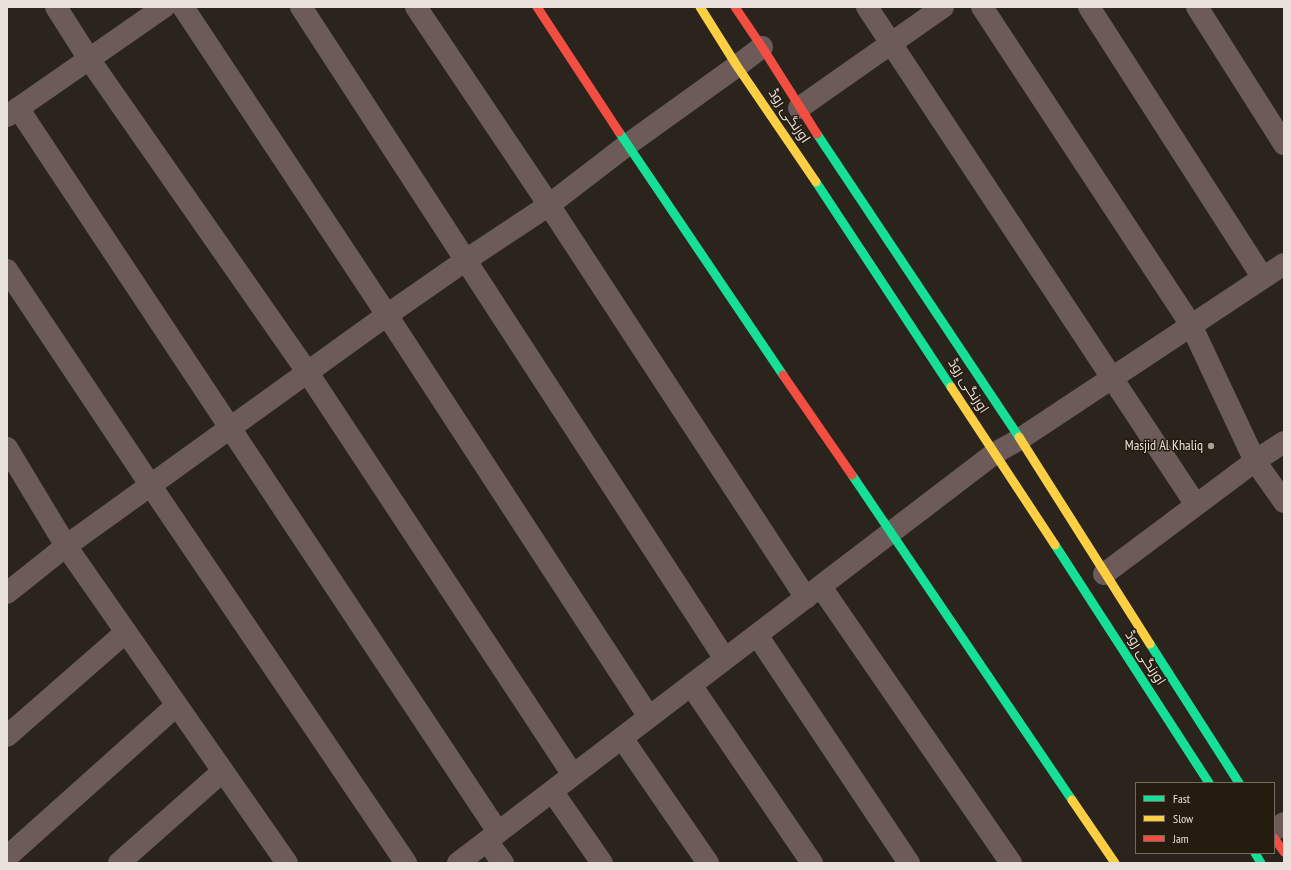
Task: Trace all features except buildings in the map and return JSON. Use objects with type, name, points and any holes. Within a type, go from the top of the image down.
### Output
[{"type":"main road","points":[[537,7],[627,145],[890,534],[1116,863]]},
{"type":"main road","name":"اورنگی روڈ","points":[[700,7],[737,66],[783,132],[995,453],[1208,782]]},
{"type":"main road","name":"اورنگی روڈ","points":[[734,7],[762,46],[799,108],[1020,439],[1104,574],[1238,782]]},
{"type":"main road","points":[[1275,839],[1284,852]]},
{"type":"main road","points":[[1256,854],[1261,863]]},
{"type":"street","points":[[56,7],[89,59],[308,373],[573,775]]},
{"type":"street","points":[[164,7],[13,112],[230,429],[492,837],[503,863]]},
{"type":"street","points":[[183,7],[387,315],[649,718]]},
{"type":"street","points":[[301,7],[725,660]]},
{"type":"street","points":[[416,7],[549,205],[814,592],[1011,863]]},
{"type":"street","points":[[867,7],[1196,505]]},
{"type":"street","points":[[799,108],[943,7]]},
{"type":"street","points":[[982,7],[1191,326],[1256,461],[1284,502]]},
{"type":"street","points":[[1089,7],[1263,278]]},
{"type":"street","points":[[1197,7],[1284,144]]},
{"type":"street","points":[[7,593],[66,546],[387,315],[549,205],[627,145],[737,66],[762,46]]},
{"type":"street","points":[[458,863],[995,453],[1020,439],[1284,264]]},
{"type":"street","points":[[7,270],[406,863]]},
{"type":"street","points":[[1104,574],[1256,461],[1284,442]]},
{"type":"street","points":[[7,448],[13,473],[177,705],[281,860]]},
{"type":"street","points":[[7,736],[126,632]]},
{"type":"street","points":[[757,635],[909,863]]},
{"type":"street","points":[[691,685],[812,863]]},
{"type":"street","points":[[7,857],[177,705]]},
{"type":"street","points":[[622,738],[708,863]]},
{"type":"street","points":[[119,863],[223,772]]},
{"type":"street","points":[[552,791],[602,863]]},
{"type":"street","points":[[1275,829],[1284,823]]},
{"type":"traffic: fast","points":[[619,132],[783,375]]},
{"type":"traffic: fast","points":[[817,134],[1019,437]]},
{"type":"traffic: fast","points":[[816,182],[951,387]]},
{"type":"traffic: fast","points":[[852,475],[1072,800]]},
{"type":"traffic: fast","points":[[1055,545],[1208,782]]},
{"type":"traffic: fast","points":[[1150,644],[1238,782]]},
{"type":"traffic: fast","points":[[1256,854],[1261,863]]},
{"type":"traffic: slow","points":[[700,7],[737,66],[816,182]]},
{"type":"traffic: slow","points":[[951,387],[1055,545]]},
{"type":"traffic: slow","points":[[1019,437],[1150,644]]},
{"type":"traffic: slow","points":[[1072,800],[1115,863]]},
{"type":"traffic: jam","points":[[537,7],[619,132]]},
{"type":"traffic: jam","points":[[735,7],[817,134]]},
{"type":"traffic: jam","points":[[783,375],[852,475]]},
{"type":"traffic: jam","points":[[1275,839],[1284,852]]},
{"type":"place","name":"Masjid Al Khaliq","points":[[1211,446]]}]
